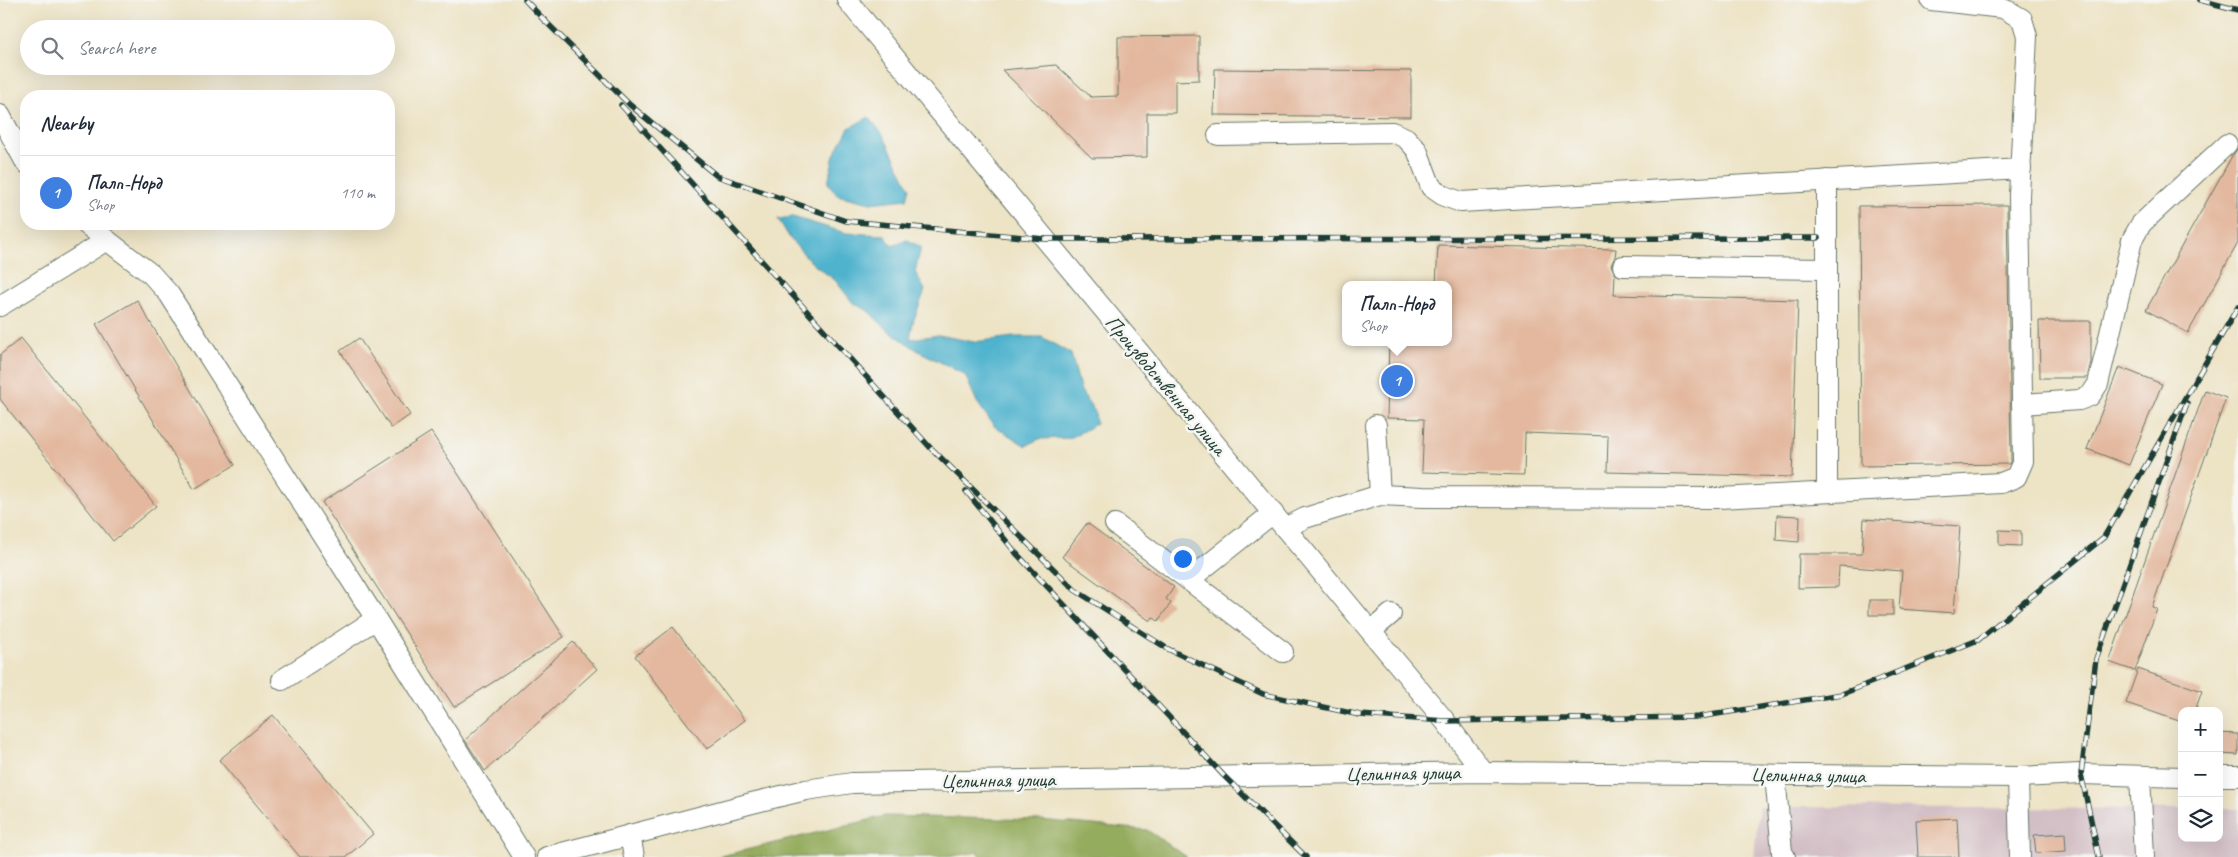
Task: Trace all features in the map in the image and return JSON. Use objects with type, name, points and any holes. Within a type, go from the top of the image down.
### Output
[{"type":"street","name":"Производственная улица","points":[[847,0],[1371,631],[1445,721],[1483,772]]},
{"type":"street","points":[[1189,580],[1279,520],[1305,518],[1380,495],[1423,497],[1719,498],[2001,483],[2016,477],[2023,461],[2021,169],[2027,36],[2022,19],[2003,8],[1932,0]]},
{"type":"street","points":[[0,115],[20,153]]},
{"type":"street","points":[[1218,135],[1392,132],[1406,138],[1417,150],[1431,187],[1444,196],[1461,202],[2021,169]]},
{"type":"street","points":[[2022,404],[2079,400],[2090,396],[2098,384],[2132,240],[2141,224],[2227,144]]},
{"type":"street","points":[[1827,180],[1828,491]]},
{"type":"street","points":[[94,230],[150,274],[169,294],[524,857]]},
{"type":"street","points":[[0,306],[107,240]]},
{"type":"street","points":[[1623,266],[1826,269]]},
{"type":"street","points":[[1376,425],[1380,495]]},
{"type":"street","points":[[1116,524],[1283,652]]},
{"type":"street","points":[[1371,631],[1390,614]]},
{"type":"street","points":[[282,680],[376,620]]},
{"type":"street","name":"Целинная улица","points":[[547,857],[806,790],[852,783],[1483,772],[2018,777],[2081,774],[2178,777]]},
{"type":"street","points":[[1775,775],[1782,852],[1785,857]]},
{"type":"street","points":[[2140,776],[2144,857]]},
{"type":"street","points":[[2223,776],[2238,776]]},
{"type":"street","points":[[2018,777],[2020,857]]},
{"type":"street","points":[[630,835],[634,857]]},
{"type":"shaded area","points":[[1759,807],[2178,809],[2178,842],[2223,842],[2223,809],[2238,809],[2238,857],[1754,857]]},
{"type":"green space","points":[[885,816],[1040,820],[1147,830],[1187,857],[981,857],[978,852],[947,857],[717,857]]},
{"type":"water","points":[[869,117],[883,135],[910,188],[907,199],[870,203],[837,195],[828,183],[834,155],[849,128]]},
{"type":"water","points":[[793,217],[846,233],[885,235],[892,246],[907,240],[921,247],[915,272],[925,290],[913,322],[910,339],[939,335],[974,342],[1013,337],[1042,337],[1071,354],[1081,391],[1095,412],[1096,424],[1070,438],[1039,439],[1026,446],[994,426],[977,402],[965,375],[917,350],[889,331],[867,310],[853,303],[835,280],[813,264],[791,240],[778,219]]},
{"type":"building","points":[[1199,36],[1199,80],[1175,81],[1175,113],[1147,113],[1147,157],[1092,158],[1002,70],[1056,65],[1091,97],[1118,96],[1118,37]]},
{"type":"building","points":[[1215,69],[1411,71],[1411,117],[1214,115]]},
{"type":"building","points":[[2238,148],[2238,243],[2188,333],[2146,310]]},
{"type":"building","points":[[2007,205],[2011,459],[2009,464],[1861,466],[1859,206]]},
{"type":"building","points":[[1438,245],[1616,249],[1611,265],[1615,274],[1614,295],[1798,300],[1792,477],[1607,472],[1608,436],[1525,433],[1524,475],[1422,472],[1424,419],[1387,418],[1389,346],[1452,346],[1452,281],[1436,281]]},
{"type":"building","points":[[137,300],[235,465],[194,489],[96,324]]},
{"type":"building","points":[[2039,321],[2091,321],[2091,362],[2087,378],[2040,378]]},
{"type":"building","points":[[21,338],[156,506],[113,541],[0,399],[0,355]]},
{"type":"building","points":[[359,338],[410,415],[391,428],[340,351]]},
{"type":"building","points":[[2119,367],[2162,384],[2129,465],[2087,449]]},
{"type":"building","points":[[2205,390],[2226,398],[2152,607],[2157,609],[2135,671],[2109,662]]},
{"type":"building","points":[[431,432],[564,637],[454,707],[322,502]]},
{"type":"building","points":[[1777,515],[1800,516],[1799,542],[1776,540]]},
{"type":"building","points":[[1864,519],[1960,526],[1954,613],[1899,609],[1902,571],[1839,566],[1838,587],[1798,588],[1799,554],[1862,554]]},
{"type":"building","points":[[1087,523],[1174,587],[1166,599],[1171,603],[1158,621],[1153,617],[1150,621],[1062,557]]},
{"type":"building","points":[[1999,530],[2021,531],[2021,546],[1999,545]]},
{"type":"building","points":[[1869,600],[1893,600],[1893,615],[1869,615]]},
{"type":"building","points":[[673,627],[745,720],[707,749],[635,656]]},
{"type":"building","points":[[573,642],[597,669],[485,771],[465,740]]},
{"type":"building","points":[[2138,669],[2202,691],[2196,707],[2178,707],[2178,721],[2126,703]]},
{"type":"building","points":[[273,715],[373,834],[346,857],[300,857],[219,760]]},
{"type":"building","points":[[2223,733],[2238,734],[2238,755],[2223,754]]},
{"type":"building","points":[[1957,818],[1959,857],[1918,857],[1916,820]]},
{"type":"building","points":[[2065,833],[2066,851],[2036,853],[2034,835]]},
{"type":"railway","points":[[525,0],[546,22]]},
{"type":"railway","points":[[2200,0],[2238,10]]},
{"type":"railway","points":[[541,17],[630,105],[717,176],[846,221],[1045,239],[1818,238]]},
{"type":"railway","points":[[621,105],[936,454]]},
{"type":"railway","points":[[932,449],[1075,590],[1168,649],[1263,694],[1360,715],[1445,721],[1698,717],[1842,694],[1978,640],[2104,537],[2238,307]]},
{"type":"railway","points":[[2099,857],[2081,774],[2096,659],[2187,403]]},
{"type":"railway","points":[[966,491],[1016,553],[1224,776],[1306,857]]},
{"type":"place","name":"Палп-Норд","points":[[1397,381]]}]
